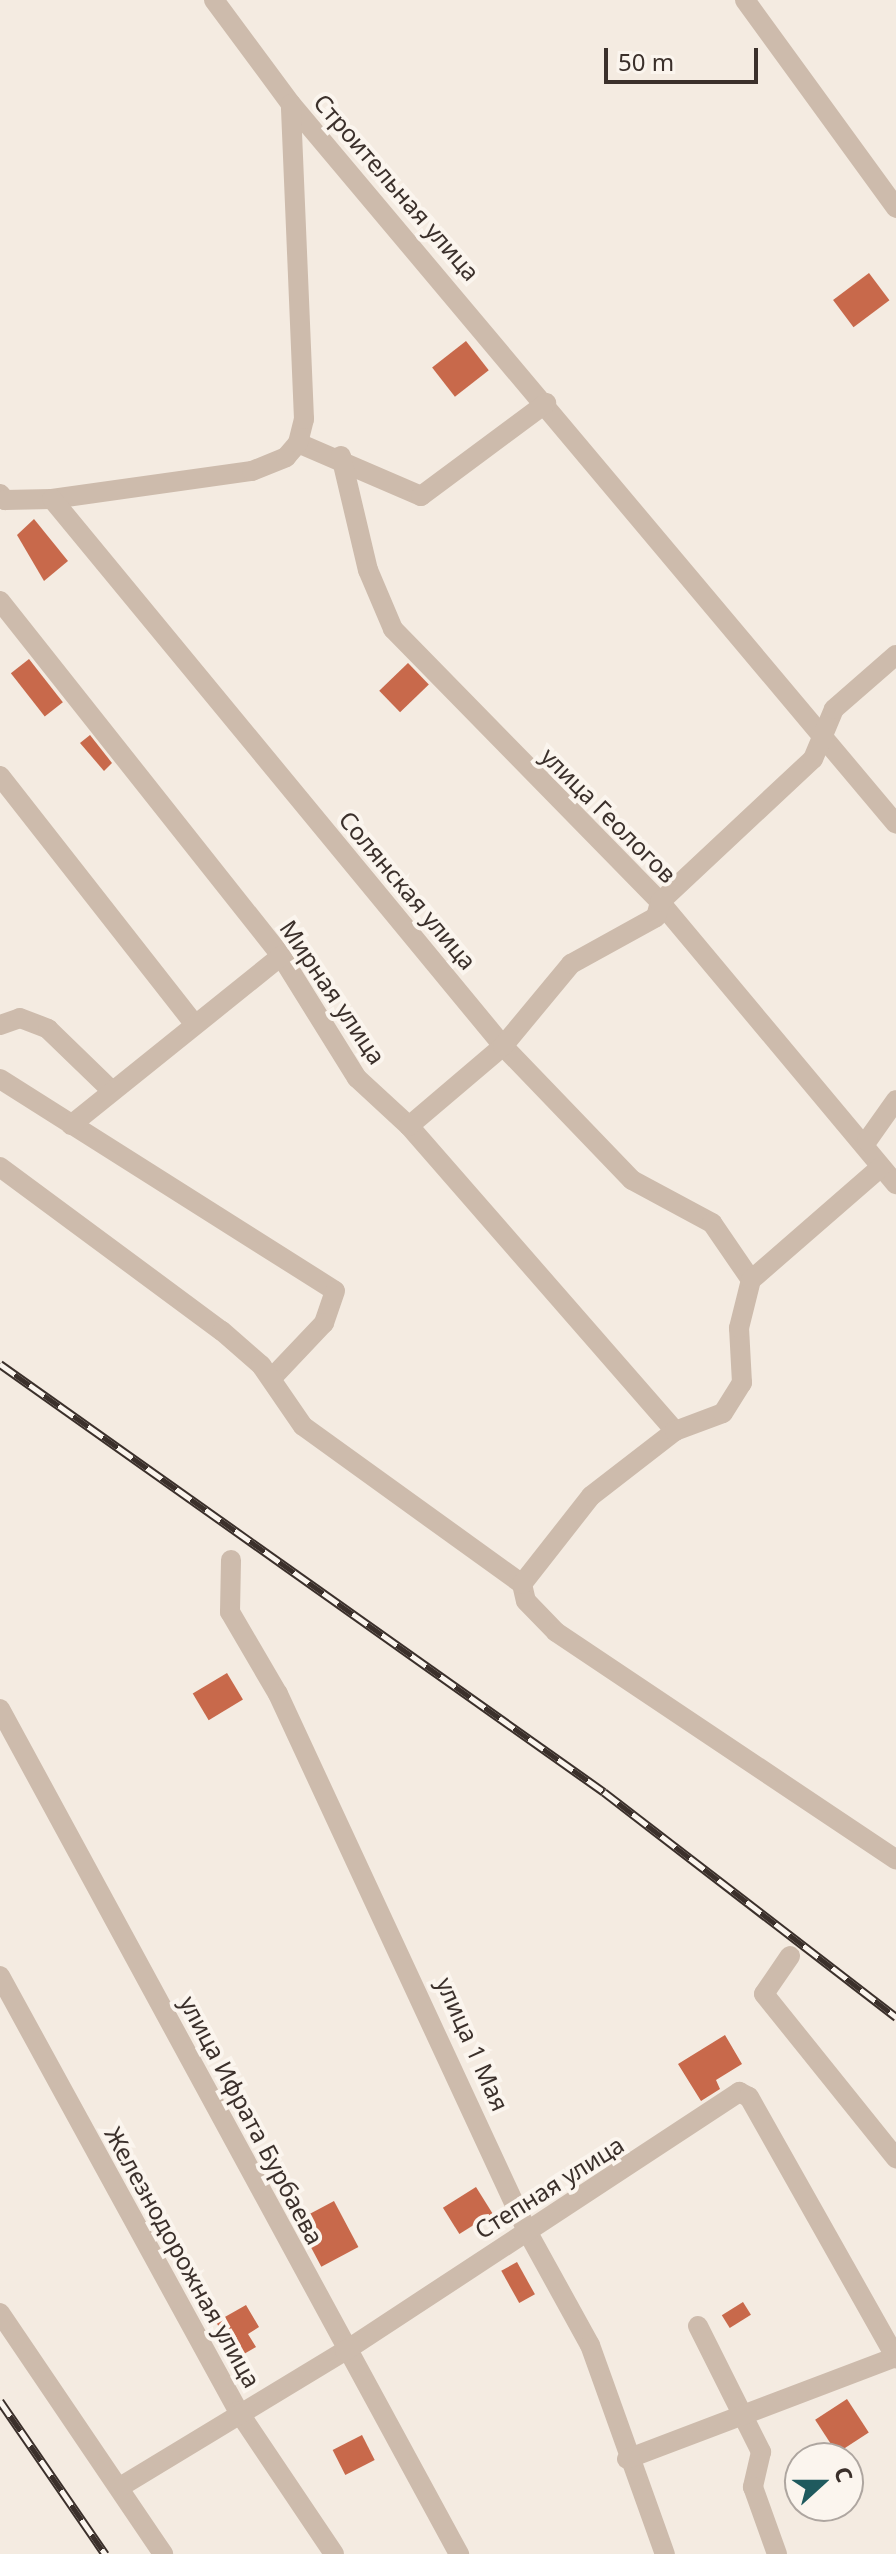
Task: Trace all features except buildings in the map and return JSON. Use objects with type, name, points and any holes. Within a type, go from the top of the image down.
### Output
[{"type":"street","name":"Строительная улица","points":[[214,0],[291,104],[546,403]]},
{"type":"street","points":[[745,0],[896,208]]},
{"type":"street","points":[[2,499],[52,499],[252,471],[286,457],[298,443],[304,419],[291,104]]},
{"type":"street","points":[[298,443],[341,456],[401,492],[421,496],[546,403],[820,736],[893,814]]},
{"type":"street","name":"улица Геологов","points":[[341,456],[375,595],[393,629],[660,902],[867,1141],[881,1167],[896,1184]]},
{"type":"street","name":"Солянская улица","points":[[52,499],[503,1046],[632,1180],[712,1223],[751,1280]]},
{"type":"street","name":"Мирная улица","points":[[0,601],[281,956],[357,1078],[409,1126],[675,1431]]},
{"type":"street","points":[[409,1126],[503,1046],[571,964],[656,917],[660,902],[813,759],[820,736],[834,709],[893,663]]},
{"type":"street","points":[[0,776],[194,1023]]},
{"type":"street","points":[[71,1125],[281,956]]},
{"type":"street","points":[[0,1025],[20,1018],[48,1029],[112,1091]]},
{"type":"street","points":[[0,1079],[335,1291],[324,1323],[272,1378]]},
{"type":"street","points":[[867,1141],[896,1100]]},
{"type":"street","points":[[0,1167],[222,1331],[272,1378],[303,1426],[522,1584],[526,1601],[556,1632],[896,1860]]},
{"type":"street","points":[[522,1584],[591,1496],[675,1431],[723,1413],[738,1394],[739,1328],[751,1280],[881,1167]]},
{"type":"street","name":"улица 1 Мая","points":[[231,1560],[230,1612],[278,1694],[408,1961],[527,2231],[590,2345],[627,2459],[665,2554]]},
{"type":"street","name":"улица Ифрата Бурбаева","points":[[0,1709],[345,2351],[459,2554]]},
{"type":"street","points":[[790,1956],[764,1994],[896,2158]]},
{"type":"street","name":"Железнодорожная улица","points":[[0,1976],[238,2411],[334,2554]]},
{"type":"street","name":"Степная улица","points":[[120,2487],[238,2411],[345,2351],[739,2092],[749,2097],[895,2357]]},
{"type":"street","points":[[0,2313],[163,2554]]},
{"type":"street","points":[[698,2326],[761,2452],[753,2487],[777,2554]]},
{"type":"street","points":[[627,2459],[895,2357]]},
{"type":"railway","points":[[0,1364],[604,1792],[896,2017]]},
{"type":"railway","points":[[0,2401],[105,2554]]}]
